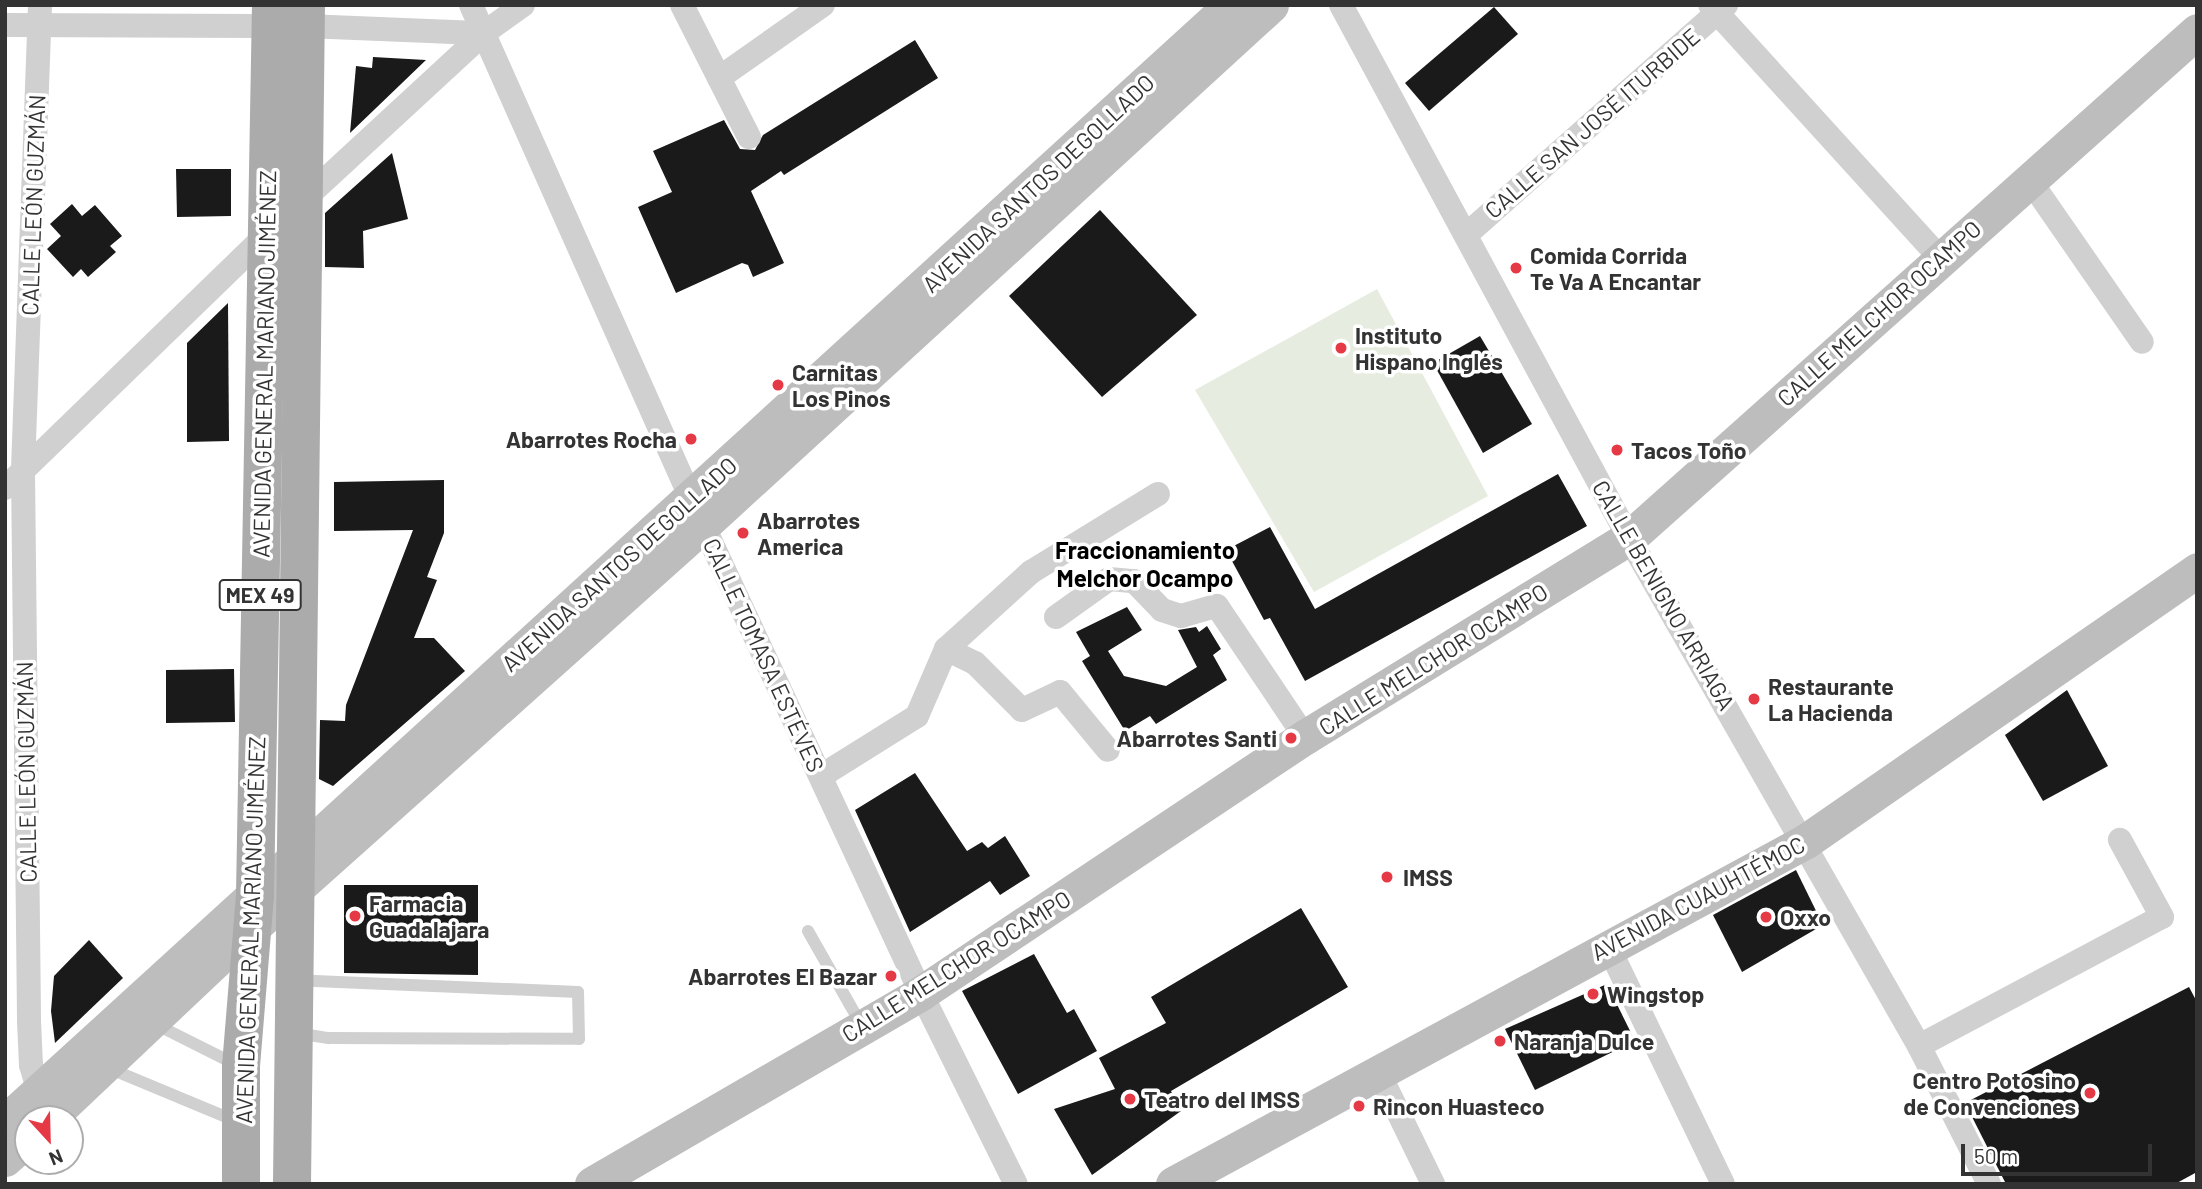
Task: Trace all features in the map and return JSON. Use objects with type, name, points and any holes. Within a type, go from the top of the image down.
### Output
[{"type":"main road","name":"AVENIDA SANTOS DEGOLLADO","points":[[50,1105],[254,912],[294,893],[1231,5]]},
{"type":"main road","name":"AVENIDA SANTOS DEGOLLADO","points":[[51,1105],[104,1066],[151,1022],[254,912],[297,856],[697,513],[1271,5]]},
{"type":"main road","name":"AVENIDA GENERAL MARIANO JIMÉNEZ","points":[[288,16],[301,202],[292,1184]]},
{"type":"main road","name":"AVENIDA GENERAL MARIANO JIMÉNEZ","points":[[241,1184],[241,1066],[254,912],[266,234],[288,16]]},
{"type":"main road","name":"CALLE MELCHOR OCAMPO","points":[[592,1184],[921,993],[1305,737],[1629,538],[1939,257],[2197,31]]},
{"type":"main road","name":"AVENIDA CUAUHTÉMOC","points":[[1173,1184],[1806,841],[2197,570]]},
{"type":"street","name":"CALLE TOMASA ESTÉVES","points":[[471,5],[697,513],[921,993],[1016,1184]]},
{"type":"street","points":[[14,480],[266,234],[484,33],[523,5]]},
{"type":"street","points":[[682,5],[749,137]]},
{"type":"street","points":[[719,79],[822,5]]},
{"type":"street","name":"CALLE BENIGNO ARRIAGA","points":[[1341,5],[1629,538],[1806,841],[1919,1046],[1989,1184]]},
{"type":"street","points":[[1718,8],[1939,257]]},
{"type":"street","name":"CALLE SAN JOSÉ ITURBIDE","points":[[1467,234],[1718,8]]},
{"type":"street","points":[[5,25],[40,14],[288,16],[484,33]]},
{"type":"street","name":"CALLE LEÓN GUZMÁN","points":[[40,14],[14,480],[29,1021],[46,1105]]},
{"type":"street","points":[[2029,179],[2142,342]]},
{"type":"street","points":[[821,776],[917,716],[946,649],[1031,572],[1158,494]]},
{"type":"street","points":[[1056,617],[1108,579],[1134,581],[1162,610],[1181,616],[1217,606],[1305,737]]},
{"type":"street","points":[[946,649],[975,663],[1022,710],[1060,692],[1108,750]]},
{"type":"street","points":[[1919,1046],[2162,918],[2120,840]]},
{"type":"street","points":[[1608,946],[1723,1184]]},
{"type":"street","points":[[1378,1071],[1433,1184]]},
{"type":"lane","points":[[808,931],[862,1027]]},
{"type":"lane","points":[[292,980],[578,992],[579,1039],[329,1038],[292,1033]]},
{"type":"lane","points":[[151,1022],[241,1066]]},
{"type":"lane","points":[[104,1066],[241,1124]]},
{"type":"shaded area","points":[[1377,289],[1488,496],[1314,592],[1195,390]]},
{"type":"building","points":[[1494,7],[1518,34],[1429,111],[1405,83]]},
{"type":"building","points":[[915,40],[938,78],[784,175],[781,171],[751,191],[784,263],[753,277],[748,265],[742,263],[676,293],[638,207],[672,192],[653,151],[724,120],[740,149],[755,150],[763,135]]},
{"type":"building","points":[[373,57],[426,60],[350,133],[356,66],[372,68]]},
{"type":"building","points":[[392,153],[408,219],[363,231],[364,268],[325,267],[325,213]]},
{"type":"building","points":[[176,169],[231,169],[231,216],[177,217]]},
{"type":"building","points":[[72,204],[82,216],[95,205],[122,236],[110,246],[116,252],[88,277],[81,269],[73,277],[47,249],[61,236],[50,224]]},
{"type":"building","points":[[1100,210],[1197,315],[1102,397],[1009,296]]},
{"type":"building","points":[[228,303],[229,441],[187,442],[187,343]]},
{"type":"building","points":[[1480,336],[1532,424],[1483,453],[1433,363]]},
{"type":"building","points":[[1558,474],[1587,526],[1305,681],[1270,618],[1264,620],[1226,550],[1270,527],[1315,609]]},
{"type":"building","points":[[444,480],[444,533],[427,577],[437,580],[414,638],[434,638],[465,671],[333,786],[319,779],[320,720],[345,721],[346,705],[413,530],[334,531],[334,482]]},
{"type":"building","points":[[1127,607],[1142,630],[1108,651],[1124,676],[1166,686],[1197,667],[1178,630],[1196,627],[1199,632],[1207,626],[1221,649],[1213,655],[1227,680],[1156,724],[1150,716],[1125,731],[1082,661],[1090,656],[1076,632]]},
{"type":"building","points":[[234,669],[235,722],[166,723],[166,670]]},
{"type":"building","points":[[2067,690],[2108,766],[2043,801],[2005,735]]},
{"type":"building","points":[[915,773],[967,851],[982,842],[988,848],[1005,836],[1030,876],[1000,895],[990,881],[910,932],[855,810]]},
{"type":"building","name":"Oxxo","points":[[1796,870],[1823,925],[1742,972],[1713,915]]},
{"type":"building","points":[[344,885],[478,885],[478,975],[344,973]]},
{"type":"building","points":[[1301,908],[1348,987],[1171,1091],[1181,1111],[1092,1175],[1054,1109],[1115,1089],[1099,1058],[1166,1023],[1151,997]]},
{"type":"building","points":[[89,940],[123,978],[55,1043],[51,1011],[54,976]]},
{"type":"building","points":[[1034,954],[1067,1013],[1074,1009],[1097,1051],[1018,1094],[962,991]]},
{"type":"building","points":[[1607,984],[1635,1041],[1535,1090],[1505,1029]]},
{"type":"building","name":"Centro Potosino de Convenciones","points":[[2189,987],[2197,1002],[2197,1172],[2175,1184],[2006,1184],[1965,1103]]},
{"type":"place","name":"Comida Corrida Te Va A Encantar","points":[[1516,268]]},
{"type":"place","name":"Instituto Hispano Inglés","points":[[1341,348]]},
{"type":"place","name":"Carnitas Los Pinos","points":[[778,385]]},
{"type":"place","name":"Abarrotes Rocha","points":[[691,439]]},
{"type":"place","name":"Tacos Toño","points":[[1617,450]]},
{"type":"place","name":"Abarrotes America","points":[[743,533]]},
{"type":"place","name":"Restaurante La Hacienda","points":[[1754,699]]},
{"type":"place","name":"Abarrotes Santi","points":[[1291,738]]},
{"type":"place","name":"IMSS","points":[[1387,877]]},
{"type":"place","name":"Farmacia Guadalajara","points":[[355,916]]},
{"type":"place","name":"Oxxo","points":[[1766,917]]},
{"type":"place","name":"Abarrotes El Bazar","points":[[891,976]]},
{"type":"place","name":"Wingstop","points":[[1593,994]]},
{"type":"place","name":"Naranja Dulce","points":[[1500,1041]]},
{"type":"place","name":"Centro Potosino de Convenciones","points":[[2090,1093]]},
{"type":"place","name":"Teatro del IMSS","points":[[1130,1099]]},
{"type":"place","name":"Rincon Huasteco","points":[[1359,1106]]},
{"type":"district","name":"Fraccionamiento Melchor Ocampo","points":[[1145,564]]}]
